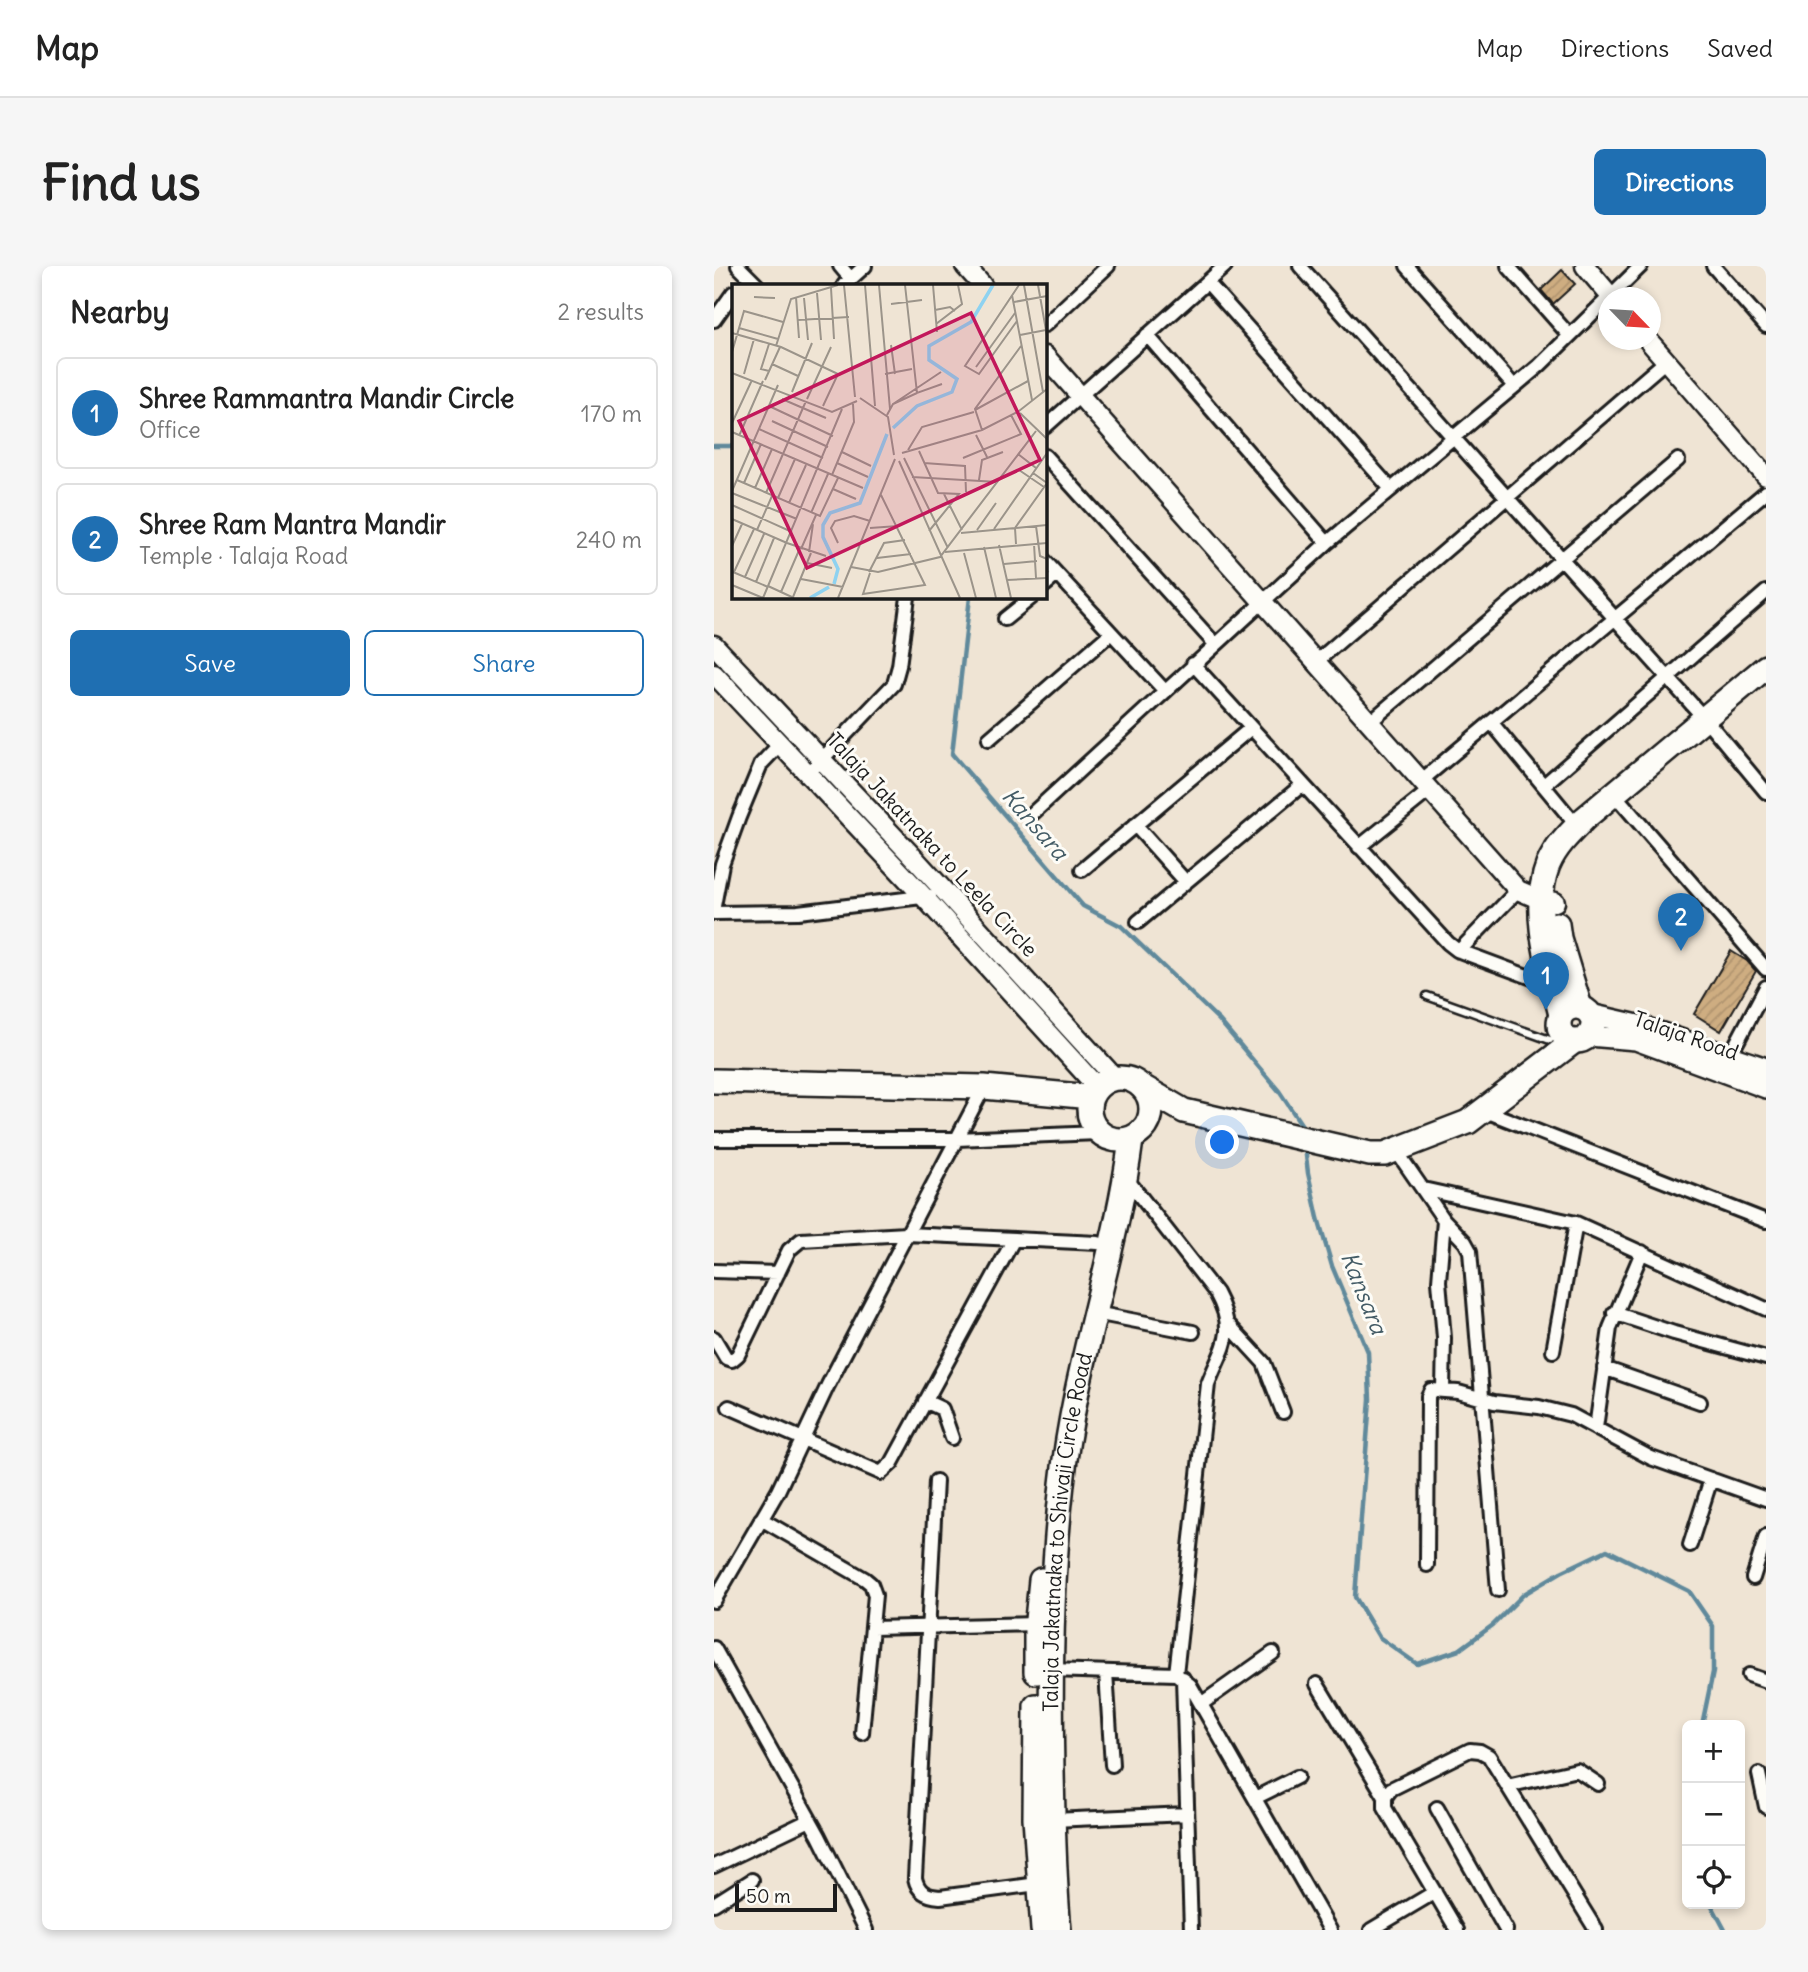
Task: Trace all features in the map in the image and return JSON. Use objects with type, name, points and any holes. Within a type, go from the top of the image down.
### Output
[{"type":"highway","points":[[1572,1027],[1559,937],[1548,901],[1567,854],[1766,667]]},
{"type":"highway","points":[[1572,1027],[1554,986],[1543,932],[1548,901],[1548,866],[1563,841],[1577,826],[1708,723],[1766,682]]},
{"type":"highway","points":[[714,1081],[1101,1088],[1129,1079],[1186,1111],[1370,1154],[1385,1154],[1462,1125],[1483,1110],[1572,1027]]},
{"type":"highway","points":[[1433,1135],[1449,1118],[1572,1027]]},
{"type":"highway","points":[[1124,1135],[1152,1112],[1150,1097],[1142,1086]]},
{"type":"highway","points":[[1101,1088],[1088,1107],[1090,1121],[1124,1135],[1186,1111]]},
{"type":"highway","name":"Talaja Jakatnaka to Shivaji Circle Road","points":[[1043,1930],[1053,1820],[1050,1671],[1062,1483],[1082,1367],[1126,1178],[1124,1135]]},
{"type":"highway","name":"Talaja Jakatnaka to Shivaji Circle Road","points":[[1059,1930],[1035,1818],[1036,1624],[1058,1425],[1124,1135]]},
{"type":"main road","points":[[1585,266],[1603,287]]},
{"type":"main road","points":[[1658,350],[1766,475]]},
{"type":"main road","points":[[1046,357],[1518,890],[1548,901]]},
{"type":"main road","name":"Talaja Jakatnaka to Leela Circle","points":[[714,645],[947,894],[1101,1088]]},
{"type":"main road","name":"Talaja Jakatnaka to Leela Circle","points":[[714,674],[1101,1088]]},
{"type":"main road","name":"Talaja Road","points":[[1572,1027],[1638,1025],[1726,1063],[1766,1088]]},
{"type":"main road","name":"Talaja Road","points":[[1726,1063],[1766,1068]]},
{"type":"street","points":[[840,266],[848,283],[865,266]]},
{"type":"street","points":[[1046,324],[1108,266]]},
{"type":"street","points":[[1046,426],[1225,266]]},
{"type":"street","points":[[1300,266],[1708,723],[1766,792]]},
{"type":"street","points":[[1407,266],[1514,386]]},
{"type":"street","points":[[1508,266],[1569,335]]},
{"type":"street","points":[[1620,287],[1641,266]]},
{"type":"street","points":[[1713,266],[1766,326]]},
{"type":"street","points":[[1206,282],[1391,489]]},
{"type":"street","points":[[714,320],[732,294]]},
{"type":"street","points":[[1033,813],[1262,600],[1514,386],[1598,308]]},
{"type":"street","points":[[1147,335],[1327,543]]},
{"type":"street","points":[[1317,662],[1667,360]]},
{"type":"street","points":[[1046,457],[1215,645]]},
{"type":"street","points":[[1370,722],[1678,460]]},
{"type":"street","points":[[1359,847],[1491,722],[1766,492]]},
{"type":"street","points":[[1046,562],[1165,691]]},
{"type":"street","points":[[1046,584],[1057,575]]},
{"type":"street","points":[[1544,785],[1766,592]]},
{"type":"street","points":[[808,774],[894,684],[908,598]]},
{"type":"street","points":[[1006,619],[1031,598]]},
{"type":"street","points":[[989,739],[1111,633]]},
{"type":"street","points":[[1193,664],[1448,943],[1460,951],[1554,986]]},
{"type":"street","points":[[1491,722],[1577,826]]},
{"type":"street","points":[[1082,870],[1251,728]]},
{"type":"street","points":[[714,906],[722,864],[739,817],[761,764],[780,744]]},
{"type":"street","points":[[1138,922],[1303,785]]},
{"type":"street","points":[[1622,803],[1766,970]]},
{"type":"street","points":[[1135,825],[1186,882]]},
{"type":"street","points":[[1460,951],[1518,890]]},
{"type":"street","points":[[714,913],[798,912],[947,894]]},
{"type":"street","points":[[1726,1063],[1766,987]]},
{"type":"street","points":[[714,1601],[778,1491],[984,1087]]},
{"type":"street","points":[[1483,1110],[1766,1222]]},
{"type":"street","points":[[714,1139],[957,1139],[1124,1135]]},
{"type":"street","points":[[1395,1150],[1469,1251],[1498,1590]]},
{"type":"street","points":[[1126,1178],[1216,1293],[1229,1325],[1226,1342],[1208,1384],[1179,1676],[1191,1930]]},
{"type":"street","points":[[1423,1189],[1576,1223],[1766,1309]]},
{"type":"street","points":[[1443,1390],[1444,1338],[1439,1281],[1444,1220]]},
{"type":"street","points":[[1553,1351],[1576,1223]]},
{"type":"street","points":[[714,1338],[726,1358],[732,1360],[738,1355],[789,1250],[800,1240],[908,1234],[1098,1243]]},
{"type":"street","points":[[729,1408],[881,1473],[892,1463],[1014,1239]]},
{"type":"street","points":[[1596,1428],[1614,1313],[1642,1252]]},
{"type":"street","points":[[714,1271],[778,1273]]},
{"type":"street","points":[[1095,1313],[1193,1332]]},
{"type":"street","points":[[1614,1313],[1674,1333],[1766,1358]]},
{"type":"street","points":[[1229,1325],[1264,1363],[1283,1412]]},
{"type":"street","points":[[1604,1368],[1700,1402]]},
{"type":"street","points":[[1427,1565],[1428,1396],[1432,1390],[1539,1407],[1571,1415],[1651,1458],[1766,1499]]},
{"type":"street","points":[[925,1401],[942,1409],[952,1438]]},
{"type":"street","points":[[1690,1545],[1711,1479]]},
{"type":"street","points":[[936,1481],[915,1878],[917,1887],[923,1893],[940,1897],[1047,1883]]},
{"type":"street","points":[[761,1519],[871,1584],[876,1595],[862,1733]]},
{"type":"street","points":[[1753,1578],[1766,1536]]},
{"type":"street","points":[[872,1628],[1036,1624]]},
{"type":"street","points":[[714,1648],[810,1820],[866,1930]]},
{"type":"street","points":[[1201,1704],[1273,1653]]},
{"type":"street","points":[[1050,1671],[1179,1676],[1201,1704],[1330,1930]]},
{"type":"street","points":[[1106,1672],[1112,1765]]},
{"type":"street","points":[[1749,1675],[1766,1681]]},
{"type":"street","points":[[1317,1684],[1385,1797],[1385,1808],[1457,1930]]},
{"type":"street","points":[[1385,1797],[1391,1789],[1470,1750],[1489,1756],[1596,1930]]},
{"type":"street","points":[[1507,1786],[1577,1770],[1598,1784]]},
{"type":"street","points":[[1759,1774],[1766,1807]]},
{"type":"street","points":[[1255,1798],[1297,1777]]},
{"type":"street","points":[[1437,1808],[1506,1930]]},
{"type":"street","points":[[1053,1820],[1187,1814]]},
{"type":"street","points":[[714,1866],[810,1820]]},
{"type":"street","points":[[714,1904],[752,1880]]},
{"type":"street","points":[[1371,1930],[1435,1892]]},
{"type":"lane","points":[[1427,996],[1572,1027]]},
{"type":"building","points":[[1562,270],[1575,284],[1553,304],[1541,290]]},
{"type":"building","points":[[1731,951],[1747,961],[1756,971],[1721,1031],[1694,1014]]},
{"type":"waterway","name":"Kansara","points":[[714,446],[732,446]]},
{"type":"waterway","name":"Kansara","points":[[970,598],[952,754],[1083,906],[1121,926],[1219,1020],[1279,1091],[1304,1131]]},
{"type":"waterway","name":"Kansara","points":[[1305,1147],[1318,1218],[1332,1266],[1368,1352],[1370,1399],[1355,1597],[1379,1637],[1417,1664],[1459,1650],[1493,1625],[1524,1594],[1561,1572],[1607,1550],[1689,1591],[1713,1626],[1713,1672],[1703,1720]]},
{"type":"waterway","name":"Kansara","points":[[1714,1909],[1725,1930]]},
{"type":"place","name":"Shree Ram Mantra Mandir","points":[[1681,951]]},
{"type":"place","name":"Shree Rammantra Mandir Circle","points":[[1546,1010]]}]
